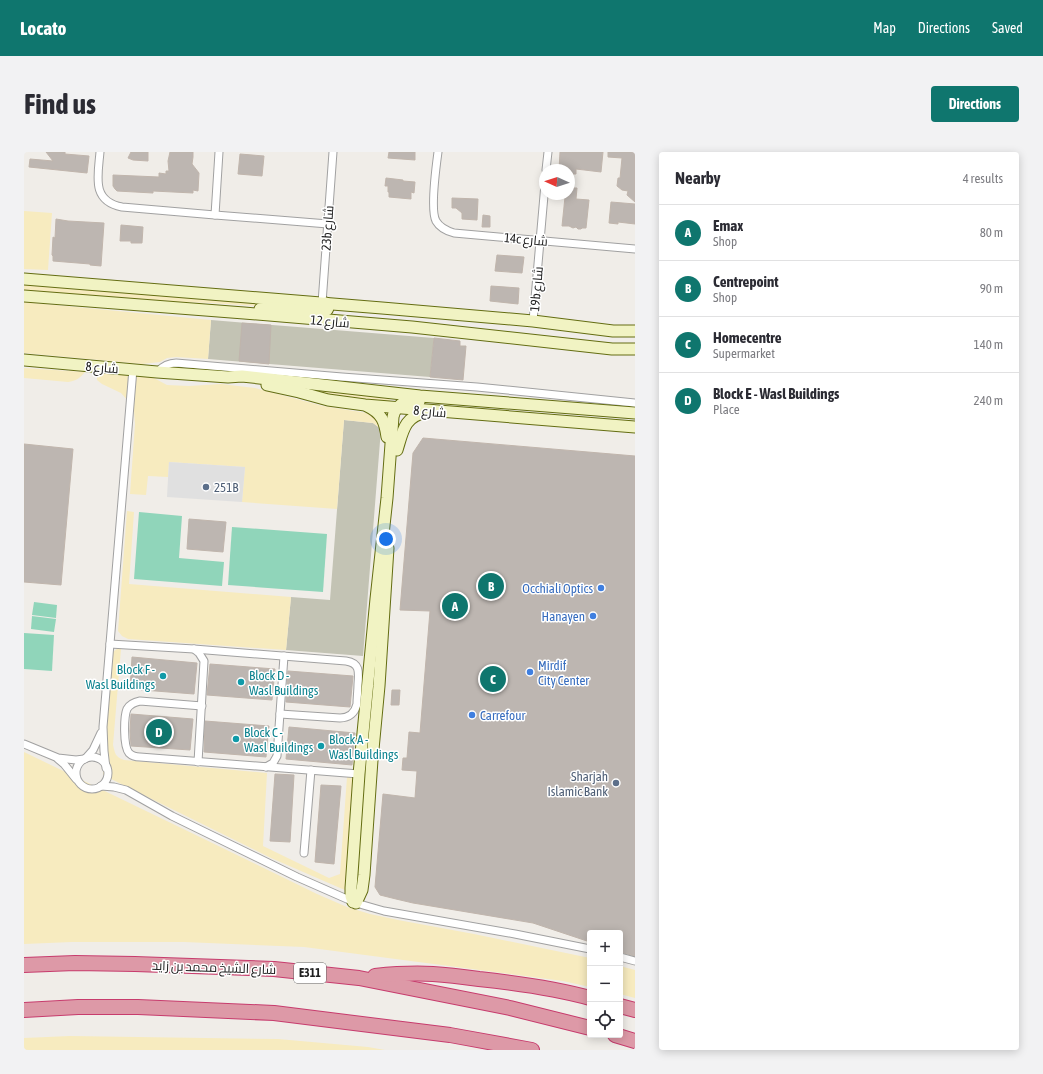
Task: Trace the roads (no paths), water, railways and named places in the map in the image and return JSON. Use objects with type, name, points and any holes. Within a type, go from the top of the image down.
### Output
[{"type":"highway","name":"شارع الشيخ محمد بن زايد","points":[[24,964],[135,964],[274,970],[359,978],[510,1008],[587,1027]]},
{"type":"highway","points":[[359,978],[395,974],[432,974],[505,981],[587,997]]},
{"type":"highway","points":[[24,1010],[78,1007],[138,1007],[274,1013],[450,1035],[532,1050]]},
{"type":"highway","points":[[623,1007],[635,1010]]},
{"type":"highway","points":[[450,1035],[478,1050]]},
{"type":"highway","points":[[623,1037],[635,1041]]},
{"type":"street","points":[[100,152],[98,186],[100,193],[104,198],[115,206],[328,224]]},
{"type":"street","points":[[215,215],[219,152]]},
{"type":"street","name":"23b شارع","points":[[324,303],[333,152]]},
{"type":"street","name":"14c شارع","points":[[438,152],[433,212],[436,222],[449,232],[635,249]]},
{"type":"street","points":[[547,164],[548,152]]},
{"type":"street","name":"19b شارع","points":[[533,321],[544,200]]},
{"type":"street","name":"شارع 12","points":[[24,279],[533,321],[613,331],[635,331]]},
{"type":"street","name":"شارع 12","points":[[24,296],[412,327],[612,350],[635,349]]},
{"type":"street","points":[[244,313],[270,308],[322,312],[328,308],[324,303]]},
{"type":"street","points":[[412,327],[413,322],[417,319],[449,320],[463,316]]},
{"type":"street","name":"شارع 8","points":[[24,360],[157,372],[228,377],[242,376],[420,396],[635,413]]},
{"type":"street","points":[[157,372],[160,368],[168,364],[176,363],[477,387],[635,403]]},
{"type":"street","points":[[58,758],[82,786],[86,788],[95,789],[106,781],[107,776],[103,727],[133,369]]},
{"type":"street","name":"شارع 8","points":[[228,377],[292,390],[328,400],[365,405],[635,427]]},
{"type":"street","points":[[355,903],[351,896],[351,888],[359,774],[387,498],[399,417],[394,396],[389,392]]},
{"type":"street","points":[[398,408],[408,401],[462,405],[469,402],[471,399]]},
{"type":"street","points":[[355,903],[362,890],[364,875],[392,499],[393,452],[382,418],[375,410],[365,405]]},
{"type":"street","points":[[566,422],[568,417],[572,414],[595,415],[606,410]]},
{"type":"street","points":[[393,452],[408,421],[414,416],[431,411]]},
{"type":"street","points":[[376,599],[378,617],[375,648],[381,656]]},
{"type":"street","points":[[110,644],[284,656],[350,662],[356,666],[358,670],[356,709],[349,716],[340,718],[280,714]]},
{"type":"street","points":[[194,649],[199,653],[204,661],[198,762]]},
{"type":"street","points":[[204,661],[209,655],[216,651]]},
{"type":"street","points":[[266,767],[273,763],[277,756],[284,656]]},
{"type":"street","points":[[202,706],[140,701],[131,704],[126,713],[124,742],[126,748],[129,753],[140,758],[359,774]]},
{"type":"street","points":[[366,708],[370,722],[365,778],[366,783],[370,787]]},
{"type":"street","points":[[77,779],[76,770],[80,762],[96,744],[103,727]]},
{"type":"street","points":[[24,744],[58,758],[76,760],[97,758],[101,760],[106,768]]},
{"type":"street","points":[[304,853],[311,770]]},
{"type":"street","points":[[101,786],[126,790],[172,816],[355,903],[384,911],[587,948]]},
{"type":"street","points":[[623,958],[635,961]]},
{"type":"place","name":"251B","points":[[206,487]]},
{"type":"place","name":"Centrepoint","points":[[491,586]]},
{"type":"place","name":"Occhiali Optics","points":[[601,588]]},
{"type":"place","name":"Emax","points":[[455,606]]},
{"type":"place","name":"Hanayen","points":[[593,616]]},
{"type":"place","name":"Mirdif City Center","points":[[530,672]]},
{"type":"place","name":"Block F - Wasl Buildings","points":[[163,676]]},
{"type":"place","name":"Homecentre","points":[[493,679]]},
{"type":"place","name":"Block D - Wasl Buildings","points":[[241,682]]},
{"type":"place","name":"Carrefour","points":[[472,715]]},
{"type":"place","name":"Block E - Wasl Buildings","points":[[159,732]]},
{"type":"place","name":"Block C - Wasl Buildings","points":[[236,739]]},
{"type":"place","name":"Block A - Wasl Buildings","points":[[321,746]]},
{"type":"place","name":"Sharjah Islamic Bank","points":[[616,783]]}]
